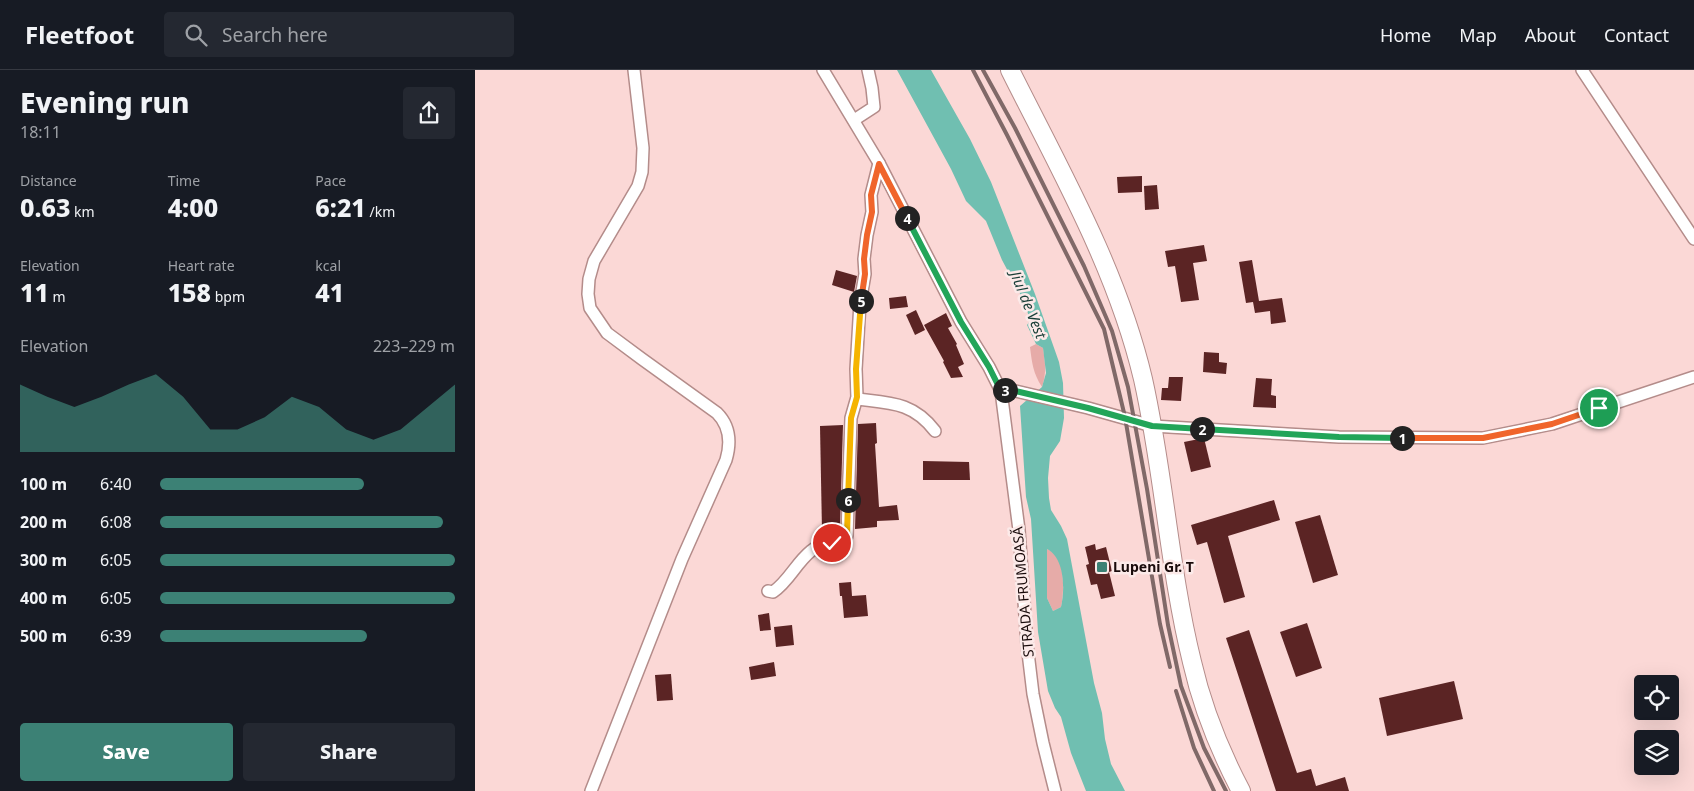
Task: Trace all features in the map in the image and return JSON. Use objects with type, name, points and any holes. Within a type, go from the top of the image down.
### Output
[{"type":"main road","points":[[1010,70],[1085,220],[1123,311],[1143,380],[1152,426],[1184,629],[1192,664],[1219,743],[1241,791]]},
{"type":"street","points":[[591,791],[681,559],[726,460],[730,447],[725,421],[717,413],[642,360],[607,332],[590,308],[588,294],[589,279],[594,261],[638,186],[642,172],[643,148],[634,70]]},
{"type":"street","name":"STRADA FRUMOASĂ","points":[[823,70],[879,164],[961,322],[1006,390],[1027,644],[1033,694],[1055,791]]},
{"type":"street","points":[[854,120],[873,107],[872,88],[868,70]]},
{"type":"street","points":[[1583,70],[1694,239]]},
{"type":"street","points":[[768,591],[773,592],[783,585],[799,563],[812,550],[822,545],[841,541],[847,536],[851,418],[857,399],[856,369],[865,274],[864,259],[872,212],[871,195],[879,164]]},
{"type":"street","points":[[1006,390],[1088,408],[1152,426],[1339,437],[1483,438],[1552,424],[1694,376]]},
{"type":"street","points":[[857,399],[908,408],[919,413],[935,431]]},
{"type":"shaded area","points":[[1036,344],[1043,348],[1045,372],[1042,387],[1031,358],[1030,347]]},
{"type":"shaded area","points":[[1047,549],[1058,558],[1063,577],[1061,607],[1053,611],[1047,598]]},
{"type":"water","name":"Jiul de Vest","points":[[897,70],[931,70],[970,139],[991,182],[1035,294],[1059,362],[1063,383],[1064,418],[1060,441],[1050,456],[1049,498],[1051,510],[1067,539],[1094,683],[1102,713],[1105,739],[1111,764],[1125,791],[1086,791],[1071,753],[1061,717],[1048,691],[1038,632],[1031,519],[1026,497],[1020,406],[1042,387],[1046,373],[1043,348],[1036,344],[1027,325],[1030,321],[1025,303],[1002,260],[986,221],[966,201],[951,169]],"holes":[[[1047,549],[1053,553],[1060,567],[1063,584],[1061,607],[1053,611],[1047,598]]]},
{"type":"building","points":[[1142,176],[1142,192],[1118,193],[1117,177]]},
{"type":"building","points":[[1157,185],[1159,209],[1145,210],[1144,186]]},
{"type":"building","points":[[1204,245],[1207,261],[1193,263],[1199,300],[1181,302],[1175,266],[1168,267],[1165,251]]},
{"type":"building","points":[[1252,260],[1259,301],[1282,298],[1286,322],[1271,324],[1270,311],[1255,313],[1253,302],[1246,303],[1239,262]]},
{"type":"building","points":[[836,270],[857,276],[854,292],[832,285]]},
{"type":"building","points":[[906,296],[908,307],[890,309],[889,298]]},
{"type":"building","points":[[916,310],[925,330],[915,335],[906,315]]},
{"type":"building","points":[[946,313],[952,326],[948,328],[957,344],[964,364],[958,367],[963,377],[951,378],[924,325]]},
{"type":"building","points":[[1204,352],[1219,353],[1219,362],[1227,363],[1226,374],[1203,372]]},
{"type":"building","points":[[1169,377],[1183,377],[1181,401],[1161,400],[1162,388],[1168,388]]},
{"type":"building","points":[[1256,378],[1272,379],[1271,395],[1276,396],[1276,408],[1253,407]]},
{"type":"building","points":[[876,423],[877,443],[875,444],[879,507],[897,505],[899,520],[877,521],[877,527],[855,529],[858,424]]},
{"type":"building","points":[[843,425],[840,530],[822,531],[820,426]]},
{"type":"building","points":[[1204,438],[1211,467],[1191,472],[1184,442]]},
{"type":"building","points":[[923,461],[969,462],[970,480],[923,480]]},
{"type":"building","points":[[1274,500],[1280,520],[1228,536],[1245,597],[1224,603],[1207,542],[1197,545],[1191,525]]},
{"type":"building","points":[[1320,515],[1338,575],[1313,583],[1295,522]]},
{"type":"building","points":[[1095,544],[1096,550],[1106,547],[1112,571],[1109,572],[1115,596],[1101,599],[1097,584],[1091,585],[1086,565],[1089,564],[1085,547]]},
{"type":"building","points":[[851,582],[852,596],[866,595],[868,616],[844,618],[839,583]]},
{"type":"building","points":[[769,613],[771,630],[760,631],[758,615]]},
{"type":"building","points":[[1307,623],[1322,668],[1296,677],[1280,632]]},
{"type":"building","points":[[792,625],[794,645],[776,647],[774,627]]},
{"type":"building","points":[[1249,630],[1297,773],[1311,769],[1316,786],[1345,777],[1349,791],[1276,791],[1226,638]]},
{"type":"building","points":[[774,662],[776,676],[751,680],[749,667]]},
{"type":"building","points":[[671,674],[673,700],[657,701],[655,675]]},
{"type":"building","points":[[1454,681],[1463,719],[1387,736],[1379,698]]},
{"type":"railway","points":[[973,70],[1104,329],[1125,417],[1160,624],[1170,667]]},
{"type":"railway","points":[[983,70],[1015,128],[1084,266],[1112,331],[1128,387],[1147,489],[1168,625],[1181,686],[1204,748],[1226,791]]},
{"type":"railway","points":[[1176,691],[1194,748],[1214,791]]},
{"type":"place","name":"Lupeni Gr. T","points":[[1102,567]]},
{"type":"route","points":[[832,543],[841,541],[847,536],[851,418],[857,397],[856,369],[865,274],[864,259],[872,212],[871,195],[879,164],[961,322],[989,367],[1001,391],[1011,390],[1088,408],[1152,426],[1339,437],[1483,438],[1552,424],[1599,408]]}]
